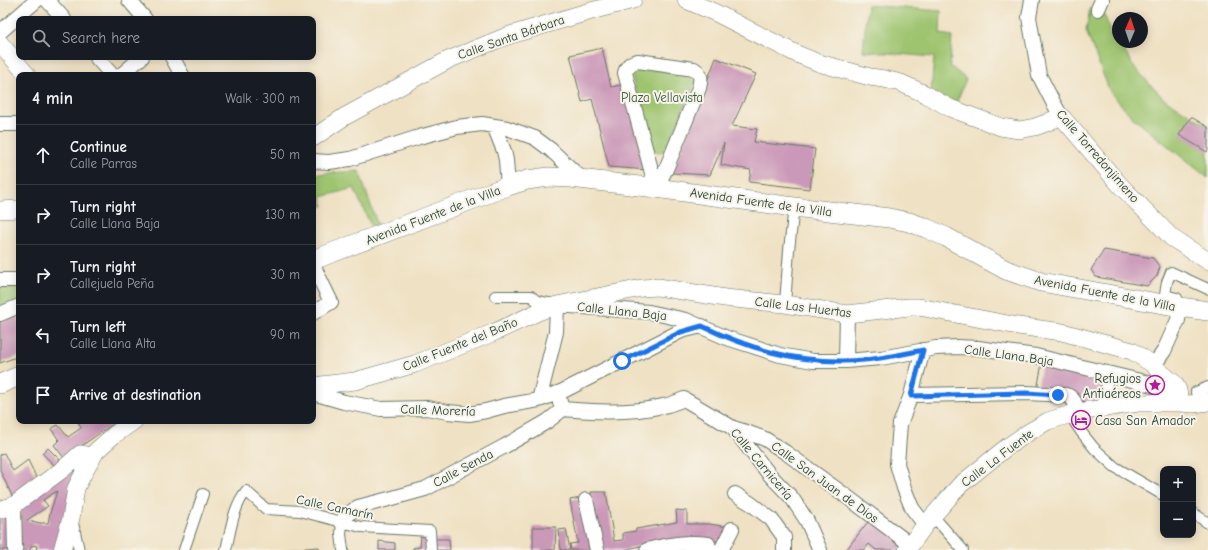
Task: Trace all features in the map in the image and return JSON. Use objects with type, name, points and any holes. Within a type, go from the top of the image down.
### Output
[{"type":"main road","name":"Avenida Fuente de la Villa","points":[[316,259],[508,186],[527,180],[549,177],[656,188],[794,207],[889,218],[909,222],[946,237],[1006,270],[1041,282],[1208,311]]},
{"type":"main road","points":[[0,384],[16,377]]},
{"type":"street","points":[[18,16],[37,0]]},
{"type":"street","points":[[48,0],[61,16]]},
{"type":"street","points":[[129,0],[142,16]]},
{"type":"street","name":"Calle Santa Bárbara","points":[[316,136],[344,117],[448,60],[507,36],[633,0]]},
{"type":"street","points":[[686,0],[716,13],[796,54],[820,63],[901,83],[950,108],[1001,127],[1019,130],[1030,128],[1061,116]]},
{"type":"street","name":"Calle Torredonjimeno","points":[[1032,0],[1029,17],[1039,75],[1061,116],[1119,184],[1172,238],[1208,261]]},
{"type":"street","points":[[0,32],[16,18]]},
{"type":"street","points":[[0,43],[24,72]]},
{"type":"street","points":[[99,60],[109,72]]},
{"type":"street","points":[[124,72],[138,60]]},
{"type":"street","points":[[174,60],[180,72]]},
{"type":"street","points":[[638,61],[694,69],[699,73],[701,80],[666,169],[656,188],[625,73],[630,64],[638,61]]},
{"type":"street","points":[[0,124],[16,124]]},
{"type":"street","points":[[316,161],[329,162],[350,159],[419,137],[457,127],[482,124],[512,129],[535,138],[551,150],[583,180]]},
{"type":"street","points":[[494,126],[504,151],[508,186]]},
{"type":"street","points":[[785,304],[794,207]]},
{"type":"street","points":[[0,210],[16,209]]},
{"type":"street","points":[[316,272],[331,302],[316,311]]},
{"type":"street","points":[[1208,289],[1171,272],[1164,295],[1177,297],[1177,302],[1208,306]]},
{"type":"street","points":[[0,280],[16,280]]},
{"type":"street","name":"Calle Las Huertas","points":[[495,296],[531,296],[537,301],[557,305],[642,288],[658,287],[725,298],[785,304],[847,314],[909,307],[933,309],[1011,325],[1062,332],[1132,351],[1154,365],[1174,383],[1179,396]]},
{"type":"street","points":[[540,400],[556,332],[557,305]]},
{"type":"street","name":"Calle Llana Baja","points":[[557,305],[649,312],[686,320],[727,338],[780,355],[813,361],[846,362],[881,358],[923,350],[958,348],[978,348],[1036,356],[1179,396]]},
{"type":"street","name":"Calle Fuente del Baño","points":[[316,386],[354,381],[415,364],[557,305]]},
{"type":"street","points":[[0,314],[16,307]]},
{"type":"street","points":[[1154,365],[1164,351],[1178,320],[1180,307]]},
{"type":"street","points":[[846,362],[847,314]]},
{"type":"street","name":"Calle Morería","points":[[316,394],[344,402],[381,409],[427,408],[469,414],[540,400],[563,391],[681,332],[702,326]]},
{"type":"street","points":[[923,350],[911,396],[900,424],[897,464],[912,508],[929,520],[963,550]]},
{"type":"street","points":[[1107,376],[1164,390],[1173,397],[1101,406],[1102,402],[1111,403],[1113,395],[1105,393],[1107,376]]},
{"type":"street","points":[[1208,388],[1196,392],[1197,398],[1208,396]]},
{"type":"street","points":[[563,391],[560,403],[563,409]]},
{"type":"street","points":[[911,396],[1026,393],[1066,395],[1072,398],[1076,406],[1074,413],[1082,433],[1094,448],[1115,467],[1160,493]]},
{"type":"street","name":"Calle La Fuente","points":[[909,548],[929,520],[960,485],[1007,447],[1048,421],[1074,413],[1179,396],[1193,404],[1208,402]]},
{"type":"street","name":"Calle Carnicería","points":[[563,409],[581,411],[639,410],[664,406],[684,400],[733,428],[769,474],[792,498],[807,521],[820,550]]},
{"type":"street","name":"Calle Senda","points":[[342,523],[345,516],[358,506],[425,489],[505,446],[548,421],[563,409]]},
{"type":"street","points":[[62,550],[72,518],[76,488],[96,451],[114,435],[130,424]]},
{"type":"street","name":"Calle San Juan de Dios","points":[[733,428],[765,439],[785,452],[846,496],[909,548]]},
{"type":"street","points":[[15,550],[7,507],[63,469],[80,454],[86,455],[91,461]]},
{"type":"street","name":"Calle Camarín","points":[[226,550],[234,511],[246,491],[266,508],[300,511],[361,527],[430,531],[431,550]]},
{"type":"street","points":[[184,550],[203,494]]},
{"type":"street","points":[[735,494],[772,519],[784,537],[784,550]]},
{"type":"street","points":[[586,500],[597,550]]},
{"type":"street","points":[[1196,515],[1208,523]]},
{"type":"street","points":[[72,518],[79,550]]},
{"type":"street","points":[[342,523],[341,534],[343,550]]},
{"type":"street","points":[[721,550],[732,529]]},
{"type":"street","points":[[647,550],[689,542],[708,544],[710,550]]},
{"type":"green space","points":[[867,5],[941,11],[940,34],[952,36],[950,66],[966,79],[955,106],[931,93],[934,57],[863,51]]},
{"type":"green space","points":[[1090,8],[1102,10],[1112,35],[1112,48],[1122,48],[1134,67],[1163,98],[1208,126],[1208,178],[1133,118],[1110,92],[1086,31]]},
{"type":"green space","name":"Plaza Vellavista","points":[[638,67],[689,74],[694,77],[695,83],[666,150],[661,152],[650,148],[631,72]]},
{"type":"green space","points":[[359,171],[378,226],[371,226],[354,188],[321,197],[324,206],[316,207],[316,174]]},
{"type":"green space","points":[[0,284],[16,284],[16,303],[0,310]]},
{"type":"building","points":[[602,48],[611,87],[625,84],[648,170],[609,167],[592,99],[582,102],[570,55]]},
{"type":"building","points":[[716,58],[756,74],[732,126],[757,129],[754,142],[815,149],[810,189],[749,182],[751,170],[721,165],[724,143],[710,175],[672,173]]},
{"type":"building","points":[[1191,117],[1208,127],[1207,152],[1179,135]]},
{"type":"building","points":[[1104,250],[1153,258],[1160,267],[1157,276],[1147,286],[1096,277],[1091,270]]},
{"type":"building","points":[[16,315],[16,357],[0,363],[0,322]]},
{"type":"building","points":[[1042,363],[1107,376],[1102,402],[1076,400],[1037,390]]},
{"type":"building","points":[[79,424],[113,424],[65,459],[54,445],[59,440],[51,429],[58,425],[68,437],[81,428]]},
{"type":"building","points":[[48,448],[60,460],[54,465],[42,453]]},
{"type":"building","points":[[4,453],[13,471],[28,460],[37,479],[12,496],[0,470],[0,455]]},
{"type":"building","points":[[78,462],[83,466],[57,550],[36,550],[37,546],[32,545],[30,550],[20,550],[21,507]],"holes":[[[57,491],[48,523],[27,520],[48,506],[43,500]]]},
{"type":"building","points":[[591,492],[606,492],[614,541],[623,540],[623,533],[636,531],[636,529],[677,522],[676,510],[687,511],[687,524],[709,524],[729,527],[721,542],[707,539],[661,541],[624,550],[601,550]]},
{"type":"building","points":[[581,498],[594,550],[571,550],[570,544],[578,543],[570,500]]},
{"type":"building","points":[[11,513],[12,550],[0,550],[0,517]]},
{"type":"building","points":[[871,518],[906,546],[903,550],[876,550],[869,544],[864,550],[846,550]]},
{"type":"building","points":[[533,527],[556,527],[555,550],[533,550]]},
{"type":"building","points":[[566,529],[570,550],[561,550],[559,530]]},
{"type":"building","points":[[421,536],[428,537],[429,550],[413,550],[413,548],[420,547]]},
{"type":"building","points":[[433,539],[449,539],[450,550],[433,550]]},
{"type":"building","points":[[379,541],[395,543],[395,550],[379,550]]},
{"type":"building","points":[[319,547],[319,550],[292,550],[292,549]]},
{"type":"place","name":"Refugios Antiaéreos","points":[[1155,385]]},
{"type":"place","name":"Casa San Amador","points":[[1081,420]]},
{"type":"route","points":[[622,361],[681,332],[702,326],[727,338],[780,355],[813,361],[846,362],[881,358],[923,350],[911,396],[1026,393],[1058,395]]}]
